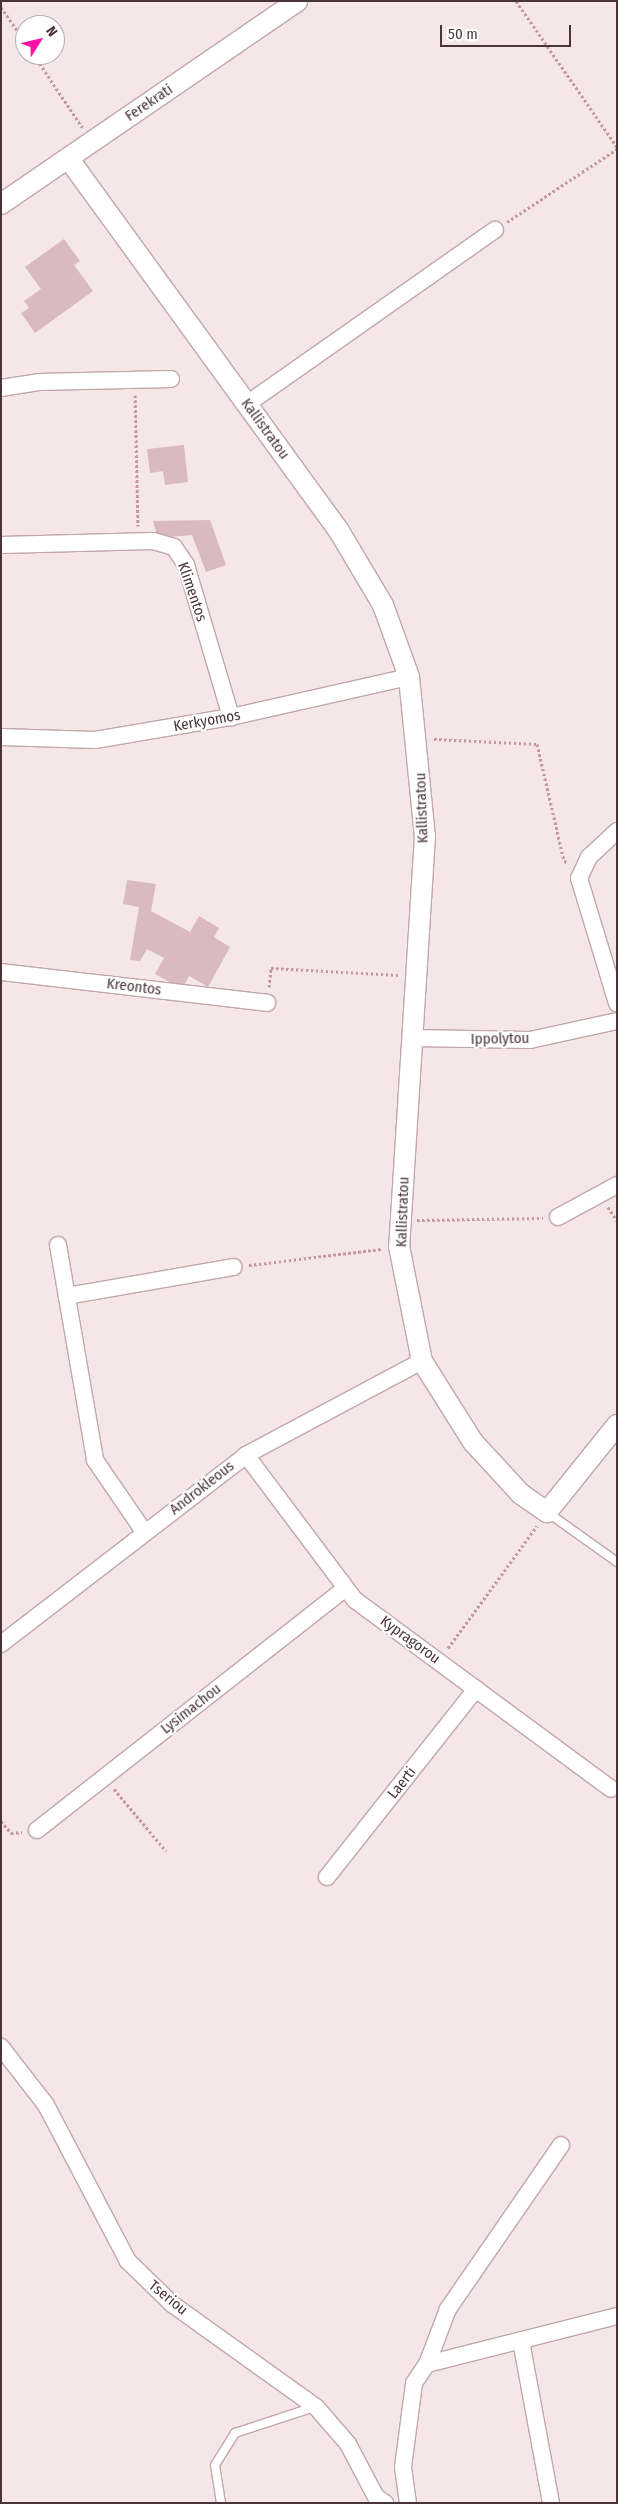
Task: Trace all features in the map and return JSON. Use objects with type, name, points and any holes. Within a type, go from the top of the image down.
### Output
[{"type":"street","name":"Ferekrati","points":[[1,204],[297,1]]},
{"type":"street","name":"Kallistratou","points":[[68,158],[349,548],[383,605],[409,677],[418,739],[425,836],[400,1246],[422,1362],[473,1442],[521,1494],[547,1512]]},
{"type":"street","points":[[247,404],[495,230]]},
{"type":"street","points":[[1,388],[133,380],[171,380]]},
{"type":"street","name":"Klimentos","points":[[1,544],[138,542],[174,547],[186,565],[232,717]]},
{"type":"street","name":"Kerkyomos","points":[[1,737],[95,740],[232,717],[409,677]]},
{"type":"street","points":[[617,831],[588,857],[579,878],[617,1003]]},
{"type":"street","name":"Kreontos","points":[[1,972],[268,1003]]},
{"type":"street","name":"Ippolytou","points":[[412,1038],[530,1040],[617,1021]]},
{"type":"street","points":[[558,1217],[617,1185]]},
{"type":"street","points":[[58,1245],[95,1460],[145,1533]]},
{"type":"street","points":[[67,1296],[234,1267]]},
{"type":"street","name":"Androkleous","points":[[1,1644],[246,1454],[422,1362]]},
{"type":"street","points":[[547,1512],[617,1425]]},
{"type":"street","name":"Kypragorou","points":[[246,1454],[355,1600],[611,1789]]},
{"type":"street","name":"Lysimachou","points":[[37,1830],[346,1588]]},
{"type":"street","name":"Laerti","points":[[328,1877],[476,1689]]},
{"type":"street","name":"Tseriou","points":[[1,2047],[46,2105],[128,2261],[172,2304],[316,2407],[348,2444],[376,2497],[385,2503]]},
{"type":"street","points":[[408,2503],[403,2467],[408,2412],[414,2383],[427,2364],[448,2309],[561,2145]]},
{"type":"street","points":[[427,2364],[617,2316]]},
{"type":"street","points":[[521,2341],[551,2503]]},
{"type":"lane","points":[[547,1512],[617,1562]]},
{"type":"lane","points":[[221,2503],[215,2465],[235,2433],[316,2407]]},
{"type":"path","points":[[495,230],[617,148],[516,1]]},
{"type":"path","points":[[1,7],[15,27]]},
{"type":"path","points":[[41,65],[92,142]]},
{"type":"path","points":[[133,380],[138,542]]},
{"type":"path","points":[[418,739],[537,744],[564,861],[583,869]]},
{"type":"path","points":[[268,1003],[271,968],[416,976]]},
{"type":"path","points":[[401,1220],[558,1217]]},
{"type":"path","points":[[234,1267],[400,1246]]},
{"type":"path","points":[[438,1661],[547,1512]]},
{"type":"path","points":[[104,1777],[166,1851]]},
{"type":"path","points":[[1,1821],[11,1833],[37,1830]]},
{"type":"building","points":[[64,239],[80,261],[74,265],[93,291],[35,333],[21,313],[29,308],[24,301],[41,289],[25,267]]},
{"type":"building","points":[[184,445],[188,482],[165,485],[163,471],[150,473],[147,449]]},
{"type":"building","points":[[210,520],[226,565],[206,572],[192,535],[158,538],[153,521]]},
{"type":"building","points":[[127,880],[156,884],[151,911],[190,932],[199,916],[219,928],[214,937],[230,947],[208,987],[189,976],[182,989],[155,974],[164,958],[147,949],[140,961],[130,960],[139,907],[123,904]]}]
